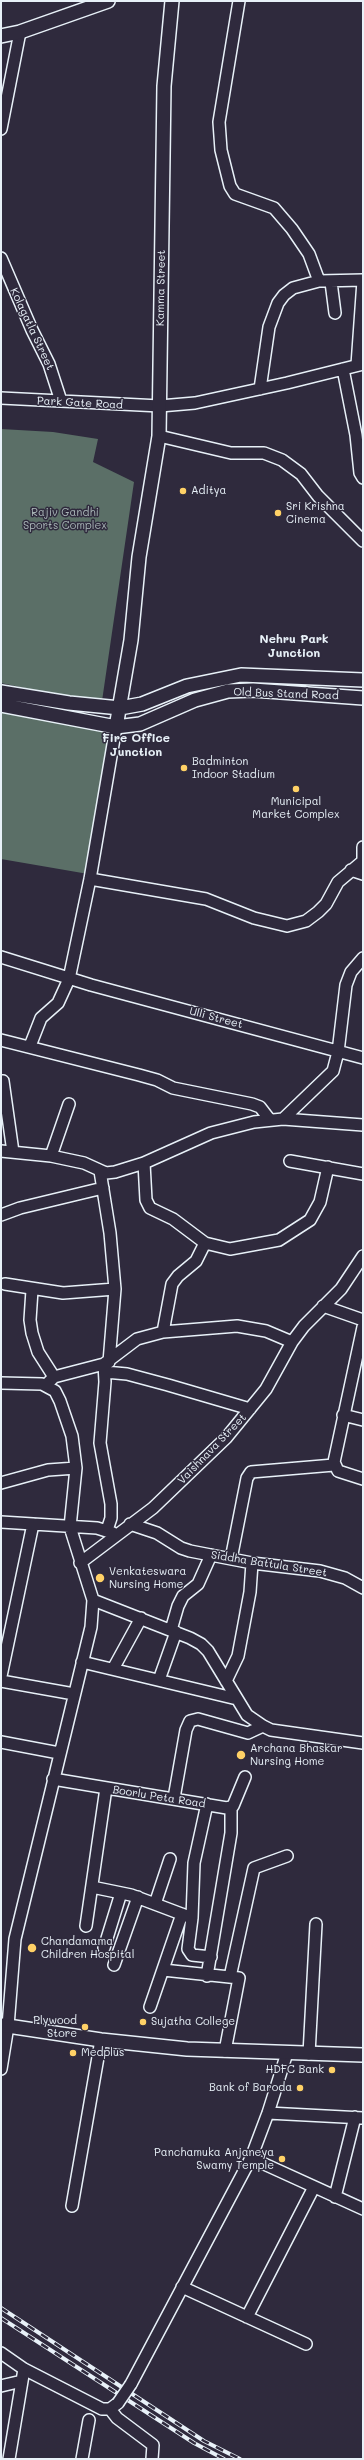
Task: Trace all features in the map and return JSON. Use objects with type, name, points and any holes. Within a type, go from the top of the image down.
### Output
[{"type":"main road","points":[[1,36],[20,32],[82,5],[108,1]]},
{"type":"main road","name":"Kamma Street","points":[[116,727],[139,574],[139,557],[159,436],[164,86],[172,1]]},
{"type":"main road","name":"Old Bus Stand Road","points":[[1,692],[69,703],[120,708],[142,704],[187,686],[241,675],[363,680]]},
{"type":"main road","name":"Old Bus Stand Road","points":[[1,706],[116,727],[140,724],[195,700],[228,691],[253,690],[363,698]]},
{"type":"main road","points":[[4,2026],[100,2040],[225,2050],[363,2055]]},
{"type":"street","points":[[239,1],[219,122],[221,150],[230,186],[235,194],[274,208],[292,229],[309,254],[319,281]]},
{"type":"street","points":[[1,129],[20,32]]},
{"type":"street","name":"Kolagatla Street","points":[[1,258],[32,330],[49,364],[60,402]]},
{"type":"street","points":[[260,389],[269,327],[278,303],[293,288],[319,281],[331,282],[363,280],[360,364]]},
{"type":"street","points":[[331,282],[335,313]]},
{"type":"street","name":"Park Gate Road","points":[[1,398],[160,406],[195,403],[260,389],[360,364]]},
{"type":"street","points":[[343,369],[356,435],[360,473],[363,478]]},
{"type":"street","points":[[159,436],[231,453],[264,453],[282,460],[301,474],[318,496],[363,541]]},
{"type":"street","points":[[30,1046],[41,1018],[58,1003],[70,979],[90,879],[116,727]]},
{"type":"street","points":[[90,879],[206,899],[254,918],[288,926],[306,921],[326,904],[338,882],[351,870],[363,862],[363,847]]},
{"type":"street","points":[[351,870],[363,874]]},
{"type":"street","name":"Ulli Street","points":[[1,957],[70,979],[363,1058]]},
{"type":"street","points":[[284,1119],[329,1076],[336,1063],[346,985],[351,972],[363,958]]},
{"type":"street","points":[[1,1040],[30,1046],[156,1080],[173,1088],[252,1104],[260,1107],[270,1120]]},
{"type":"street","points":[[3,1081],[13,1152]]},
{"type":"street","points":[[51,1156],[69,1104]]},
{"type":"street","points":[[1,1151],[51,1156],[84,1163],[100,1171],[115,1172],[144,1163],[222,1129],[270,1120],[284,1119],[363,1125]]},
{"type":"street","points":[[290,1160],[363,1174]]},
{"type":"street","points":[[144,1163],[147,1204],[153,1210],[173,1219],[205,1244],[230,1249],[266,1244],[279,1240],[310,1220],[317,1210],[328,1167]]},
{"type":"street","points":[[1,1522],[70,1527],[112,1532],[111,1504],[100,1442],[106,1366],[116,1289],[112,1246],[100,1171]]},
{"type":"street","points":[[1,1215],[20,1208],[103,1188]]},
{"type":"street","points":[[163,1332],[172,1284],[178,1276],[196,1261],[205,1244]]},
{"type":"street","name":"Vaishnava Street","points":[[80,1564],[112,1532],[130,1524],[153,1508],[226,1438],[266,1389],[292,1342],[323,1306],[341,1289],[363,1256]]},
{"type":"street","points":[[5,1284],[32,1290],[76,1293],[116,1289]]},
{"type":"street","points":[[32,1290],[30,1320],[32,1333],[38,1352],[54,1377]]},
{"type":"street","points":[[323,1306],[363,1320]]},
{"type":"street","points":[[46,1385],[54,1377],[106,1366],[137,1339],[163,1332],[237,1326],[266,1331],[292,1342]]},
{"type":"street","points":[[363,1327],[334,1457],[334,1465],[338,1471],[363,1479]]},
{"type":"street","points":[[106,1366],[127,1374],[250,1410]]},
{"type":"street","points":[[1,1383],[46,1385],[55,1391],[60,1401],[72,1436],[76,1468],[70,1527],[80,1564],[93,1600],[91,1627],[59,1753],[15,1939],[4,2026],[1,2069]]},
{"type":"street","points":[[343,1415],[363,1420]]},
{"type":"street","points":[[231,1559],[247,1478],[251,1472],[334,1465]]},
{"type":"street","points":[[1,1483],[48,1470],[76,1468]]},
{"type":"street","points":[[1,1676],[33,1524]]},
{"type":"street","name":"Siddha Battula Street","points":[[130,1524],[166,1538],[181,1548],[252,1564],[320,1571],[345,1578],[363,1588]]},
{"type":"street","points":[[159,1680],[173,1631],[178,1606],[183,1596],[198,1584],[211,1555]]},
{"type":"street","points":[[226,1681],[238,1656],[250,1592],[252,1564]]},
{"type":"street","points":[[93,1600],[173,1631],[201,1644],[247,1715],[263,1726],[271,1730],[363,1743]]},
{"type":"street","points":[[113,1669],[141,1618]]},
{"type":"street","points":[[82,1662],[237,1698]]},
{"type":"street","points":[[1,1681],[74,1694]]},
{"type":"street","points":[[174,1798],[186,1730],[190,1721],[198,1719],[248,1733],[263,1726]]},
{"type":"street","points":[[1,1742],[59,1753]]},
{"type":"street","points":[[207,1976],[231,1833],[231,1807],[245,1777]]},
{"type":"street","name":"Boorlu Peta Road","points":[[53,1779],[231,1807]]},
{"type":"street","points":[[86,1926],[106,1788]]},
{"type":"street","points":[[207,1804],[194,1863],[192,1918],[188,1951],[192,1956],[210,1957]]},
{"type":"street","points":[[230,1977],[254,1868],[287,1856]]},
{"type":"street","points":[[155,1904],[170,1859]]},
{"type":"street","points":[[92,1886],[138,1897],[192,1918]]},
{"type":"street","points":[[104,1948],[121,1893]]},
{"type":"street","points":[[114,1965],[138,1897]]},
{"type":"street","points":[[150,2007],[182,1914]]},
{"type":"street","points":[[309,2054],[316,1924]]},
{"type":"street","points":[[163,1970],[207,1976],[239,1978],[225,2050]]},
{"type":"street","points":[[72,2206],[100,2040]]},
{"type":"street","points":[[1,2353],[24,2369],[102,2409],[114,2406],[131,2384],[251,2158],[268,2113],[287,2053]]},
{"type":"street","points":[[268,2113],[359,2118],[335,2197]]},
{"type":"street","points":[[251,2158],[363,2209]]},
{"type":"street","points":[[248,2317],[314,2187]]},
{"type":"street","points":[[182,2287],[306,2344]]},
{"type":"street","points":[[10,2459],[24,2369]]},
{"type":"street","points":[[1,2386],[22,2380]]},
{"type":"street","points":[[114,2406],[117,2418],[153,2445],[152,2459]]},
{"type":"street","points":[[82,2459],[89,2420]]},
{"type":"green space","name":"Rajiv Gandhi Sports Complex","points":[[1,429],[53,432],[98,439],[93,462],[134,482],[102,701],[39,691],[1,683]]},
{"type":"green space","points":[[1,708],[118,728],[94,875],[1,859]]},
{"type":"railway","points":[[1,2308],[204,2441],[240,2459]]},
{"type":"railway","points":[[1,2318],[194,2443],[224,2459]]},
{"type":"place","name":"Aditya","points":[[183,491]]},
{"type":"place","name":"Sri Krishna Cinema","points":[[278,513]]},
{"type":"place","name":"Badminton Indoor Stadium","points":[[184,768]]},
{"type":"place","name":"Municipal Market Complex","points":[[296,789]]},
{"type":"place","name":"Venkateswara Nursing Home","points":[[100,1578]]},
{"type":"place","name":"Archana Bhaskar Nursing Home","points":[[241,1755]]},
{"type":"place","name":"Chandamama Children Hospital","points":[[32,1948]]},
{"type":"place","name":"Sujatha College","points":[[143,2022]]},
{"type":"place","name":"Plywood Store","points":[[85,2027]]},
{"type":"place","name":"Medplus","points":[[73,2053]]},
{"type":"place","name":"HDFC Bank","points":[[332,2070]]},
{"type":"place","name":"Bank of Baroda","points":[[300,2088]]},
{"type":"place","name":"Panchamuka Anjaneya Swamy Temple","points":[[282,2159]]},
{"type":"district","name":"Nehru Park Junction","points":[[294,646]]},
{"type":"district","name":"Fire Office Junction","points":[[136,745]]}]
